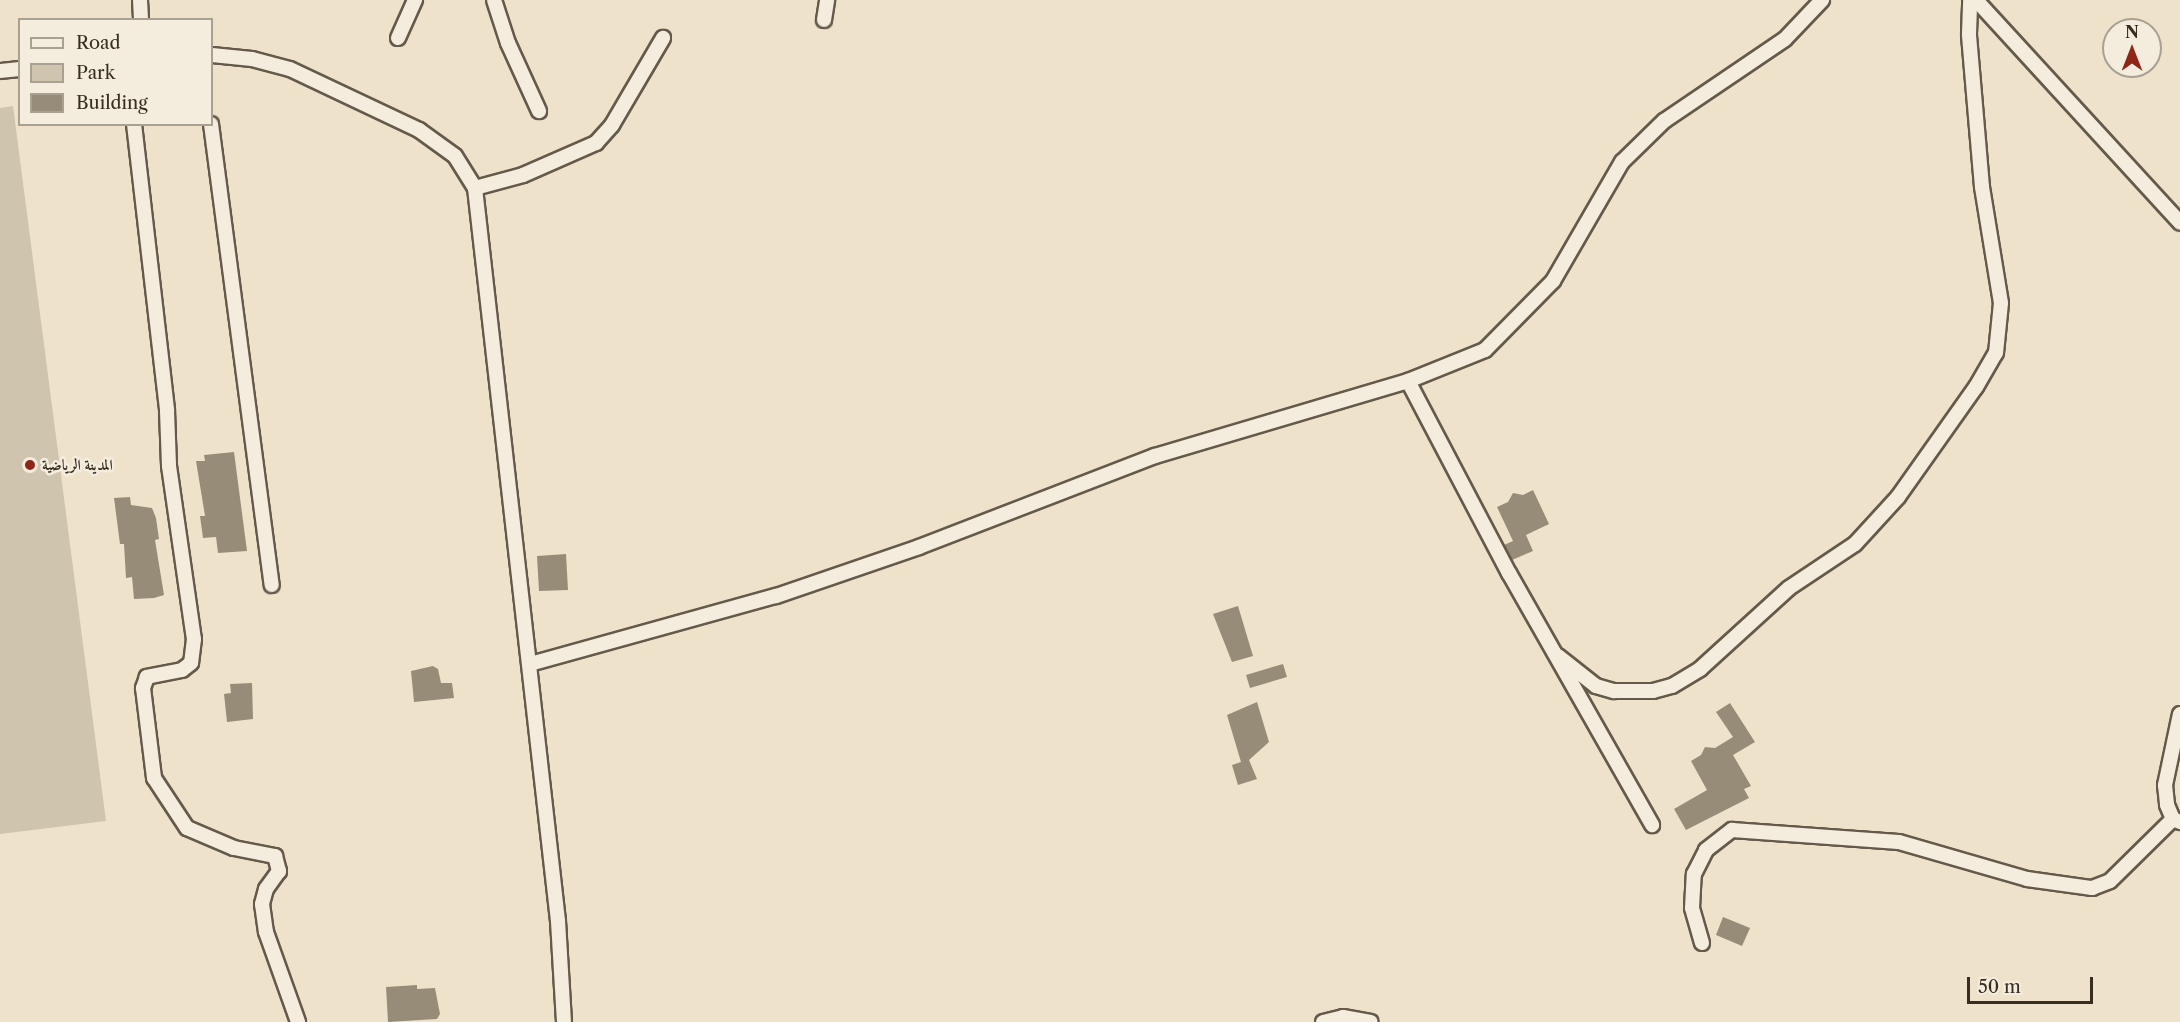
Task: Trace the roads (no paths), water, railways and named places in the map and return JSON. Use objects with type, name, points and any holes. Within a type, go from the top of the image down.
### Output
[{"type":"street","points":[[140,0],[141,18]]},
{"type":"street","points":[[398,38],[415,0]]},
{"type":"street","points":[[494,0],[508,43],[539,111]]},
{"type":"street","points":[[824,20],[827,0]]},
{"type":"street","points":[[530,664],[776,596],[919,548],[1155,456],[1408,381],[1485,350],[1553,281],[1622,162],[1664,121],[1785,39],[1822,0]]},
{"type":"street","points":[[1558,656],[1596,686],[1624,692],[1672,686],[1700,669],[1789,588],[1855,544],[1898,497],[1976,387],[1996,353],[2001,303],[1982,186],[1969,34],[1970,0]]},
{"type":"street","points":[[1976,0],[2180,223]]},
{"type":"street","points":[[475,188],[523,175],[596,143],[612,125],[663,38]]},
{"type":"street","points":[[213,55],[252,59],[290,69],[419,130],[454,156],[475,188],[558,921],[564,1022]]},
{"type":"street","points":[[0,71],[18,69]]},
{"type":"street","points":[[134,126],[167,411],[169,466],[195,639],[191,663],[182,670],[147,677],[142,688],[154,778],[187,828],[234,848],[275,856],[279,871],[266,889],[262,904],[266,932],[298,1022]]},
{"type":"street","points":[[211,126],[272,585]]},
{"type":"street","points":[[1408,381],[1509,573],[1652,825]]},
{"type":"street","points":[[1702,943],[1692,908],[1694,874],[1706,850],[1732,830],[1899,842],[2027,879],[2092,888],[2110,881],[2176,820],[2165,785],[2180,714]]},
{"type":"street","points":[[1323,1022],[1342,1017],[1371,1022]]},
{"type":"place","name":"المدينة الرياضية","points":[[30,465]]}]
